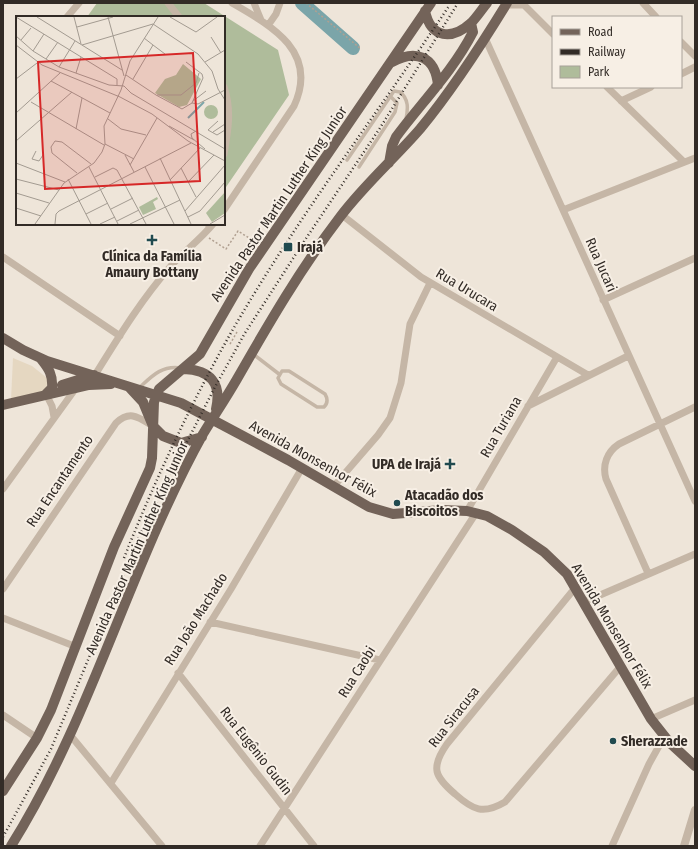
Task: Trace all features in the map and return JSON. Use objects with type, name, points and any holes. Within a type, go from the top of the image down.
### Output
[{"type":"main road","points":[[428,7],[428,22],[441,34],[453,34],[470,23],[487,3]]},
{"type":"main road","name":"Avenida Pastor Martin Luther King Junior","points":[[11,846],[50,780],[71,736],[145,557],[202,437],[251,353],[319,246],[342,215],[420,128],[456,83],[507,4]]},
{"type":"main road","name":"Avenida Pastor Martin Luther King Junior","points":[[3,791],[37,738],[51,710],[74,646],[114,547],[150,468],[156,394],[162,384],[184,369],[196,359],[202,351],[221,316],[265,245],[428,7]]},
{"type":"main road","points":[[389,163],[394,142],[403,128],[454,65],[470,39],[474,32],[470,23]]},
{"type":"main road","points":[[391,63],[412,55],[426,60],[435,70],[438,85]]},
{"type":"main road","name":"Avenida Monsenhor Félix","points":[[3,338],[41,359],[95,375],[128,387],[156,394],[214,416],[369,507],[393,514],[442,510],[472,512],[498,521],[544,552],[567,574],[651,719],[664,737],[695,766]]},
{"type":"main road","points":[[41,359],[51,371],[53,378],[49,391]]},
{"type":"main road","points":[[184,369],[203,372],[214,382],[217,387],[218,399],[214,416]]},
{"type":"main road","points":[[3,404],[49,391],[95,375]]},
{"type":"main road","points":[[49,391],[95,384],[128,387],[143,402],[153,426],[163,436],[181,443],[202,437]]},
{"type":"street","points":[[68,16],[79,3]]},
{"type":"street","points":[[168,3],[178,16]]},
{"type":"street","points":[[225,209],[294,106],[301,89],[302,78],[298,60],[284,38],[269,24],[232,3]]},
{"type":"street","points":[[254,3],[261,20]]},
{"type":"street","points":[[269,24],[276,14],[280,3]]},
{"type":"street","points":[[643,3],[655,16]]},
{"type":"street","points":[[507,4],[523,4],[552,33]]},
{"type":"street","name":"Rua Jucari","points":[[485,38],[695,501]]},
{"type":"street","points":[[682,43],[695,56]]},
{"type":"street","points":[[682,74],[695,67]]},
{"type":"street","points":[[608,88],[684,162]]},
{"type":"street","points":[[621,101],[649,88]]},
{"type":"street","points":[[225,90],[230,116],[225,148]]},
{"type":"street","points":[[563,210],[695,158]]},
{"type":"street","name":"Rua Urucara","points":[[342,215],[430,283],[588,375]]},
{"type":"street","points":[[95,375],[120,336],[171,266],[204,234],[210,225]]},
{"type":"street","points":[[3,257],[120,336]]},
{"type":"street","points":[[603,300],[695,258]]},
{"type":"street","points":[[333,487],[378,435],[390,418],[398,398],[410,324],[430,283]]},
{"type":"street","points":[[528,406],[628,356]]},
{"type":"street","name":"Rua Turiana","points":[[472,512],[528,406],[557,357]]},
{"type":"street","points":[[3,489],[76,388]]},
{"type":"street","points":[[49,391],[54,417]]},
{"type":"street","points":[[648,573],[604,471],[609,453],[613,448],[659,423],[695,407]]},
{"type":"street","name":"Rua Encantamento","points":[[3,589],[116,423],[122,417],[127,415],[140,419],[153,426]]},
{"type":"street","name":"Rua João Machado","points":[[111,783],[302,468]]},
{"type":"street","name":"Rua Caobi","points":[[260,846],[286,809],[472,512]]},
{"type":"street","points":[[584,602],[648,573],[695,554]]},
{"type":"street","name":"Rua Siracusa","points":[[575,588],[446,744],[437,762],[437,774],[440,782],[469,806],[480,810],[490,810],[505,802],[620,667]]},
{"type":"street","points":[[3,618],[74,646]]},
{"type":"street","points":[[210,622],[380,660]]},
{"type":"street","name":"Rua Eugênio Gudin","points":[[178,673],[314,846]]},
{"type":"street","points":[[651,719],[695,700]]},
{"type":"street","points":[[3,715],[37,738]]},
{"type":"street","points":[[71,736],[162,846]]},
{"type":"street","points":[[612,846],[664,737]]},
{"type":"street","points":[[684,846],[695,810]]},
{"type":"lane","points":[[347,160],[394,91],[398,91],[406,98],[407,114],[403,128]]},
{"type":"lane","points":[[359,167],[395,112],[397,103],[390,96]]},
{"type":"lane","points":[[306,249],[319,246]]},
{"type":"lane","points":[[251,353],[279,374]]},
{"type":"lane","points":[[128,387],[159,370],[168,368],[184,369]]},
{"type":"lane","points":[[282,371],[288,371],[325,394],[328,400],[324,407],[316,407],[280,384],[278,378],[279,374],[282,371]]},
{"type":"path","points":[[306,3],[361,49]]},
{"type":"path","points":[[204,234],[226,249],[238,231],[258,244],[265,245]]},
{"type":"path","points":[[230,344],[237,332]]},
{"type":"green space","points":[[97,3],[204,3],[224,16],[88,16]]},
{"type":"green space","points":[[225,16],[278,50],[289,95],[225,189]]},
{"type":"shaded area","points":[[13,358],[32,366],[47,378],[47,386],[45,391],[11,400]]},
{"type":"waterway","points":[[302,3],[353,48]]},
{"type":"railway","points":[[3,837],[51,749],[142,530],[215,387],[245,333],[380,128],[458,3]]},
{"type":"railway","points":[[124,558],[174,442],[232,331],[257,289],[310,207],[449,6]]},
{"type":"place","name":"Clínica da Família Amaury Bottany","points":[[152,240]]},
{"type":"place","name":"Irajá","points":[[288,247]]},
{"type":"place","name":"UPA de Irajá","points":[[450,464]]},
{"type":"place","name":"Atacadão dos Biscoitos","points":[[397,503]]},
{"type":"place","name":"Sherazzade","points":[[613,741]]}]
